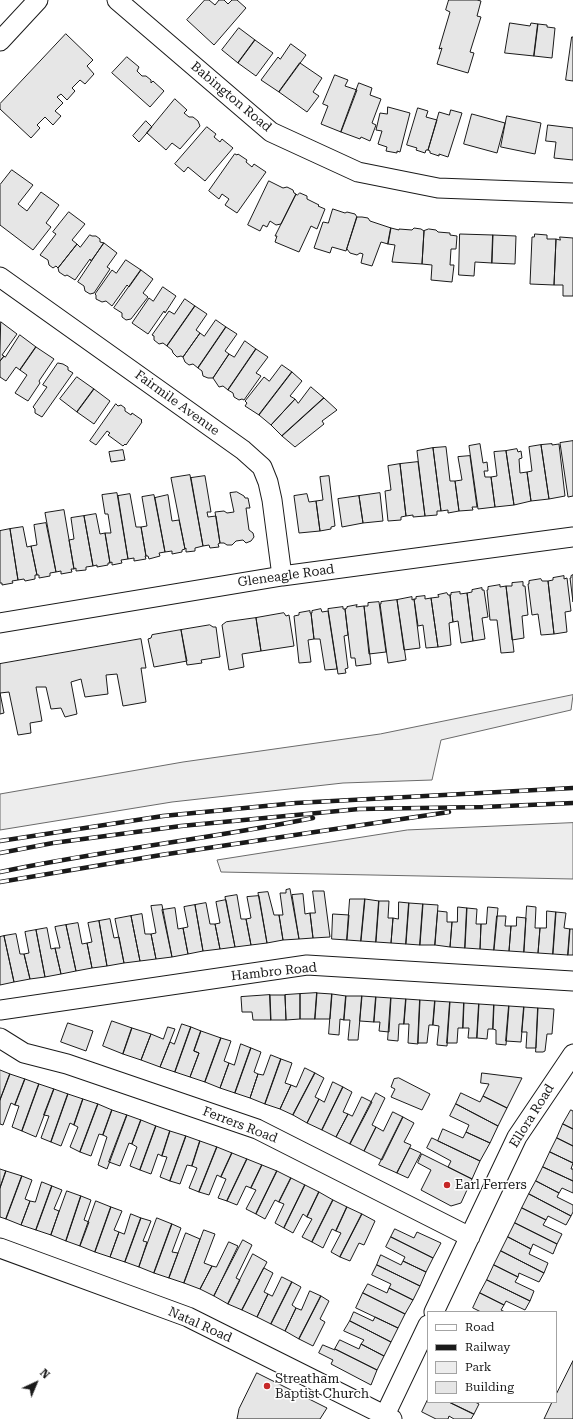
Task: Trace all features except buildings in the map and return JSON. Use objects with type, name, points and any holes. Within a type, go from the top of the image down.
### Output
[{"type":"street","points":[[0,41],[38,0]]},
{"type":"street","name":"Babington Road","points":[[117,0],[271,132],[358,172],[438,188],[573,194]]},
{"type":"street","name":"Fairmile Avenue","points":[[0,277],[243,450],[262,467],[268,482],[272,500],[282,576]]},
{"type":"street","name":"Gleneagle Road","points":[[0,623],[282,576],[573,537]]},
{"type":"street","name":"Hambro Road","points":[[0,1010],[307,965],[573,981]]},
{"type":"street","name":"Ferrers Road","points":[[0,1038],[24,1053],[67,1064],[257,1129],[470,1237]]},
{"type":"street","name":"Ellora Road","points":[[434,1311],[517,1137],[573,1054]]},
{"type":"street","name":"Natal Road","points":[[0,1248],[188,1317],[388,1417]]},
{"type":"street","points":[[388,1417],[427,1326]]},
{"type":"green space","points":[[573,695],[571,710],[441,740],[432,780],[343,783],[172,802],[0,830],[0,794],[183,762],[380,734]]},
{"type":"green space","points":[[573,823],[573,879],[221,872],[217,860],[407,830]]},
{"type":"railway","points":[[0,841],[163,816],[296,803],[573,788]]},
{"type":"railway","points":[[0,853],[53,843],[181,826],[359,809],[483,807],[573,803]]},
{"type":"railway","points":[[0,882],[161,855],[449,812]]},
{"type":"railway","points":[[0,872],[78,857],[313,818]]},
{"type":"place","name":"Earl Ferrers","points":[[447,1185]]},
{"type":"place","name":"Streatham Baptist Church","points":[[267,1386]]}]
